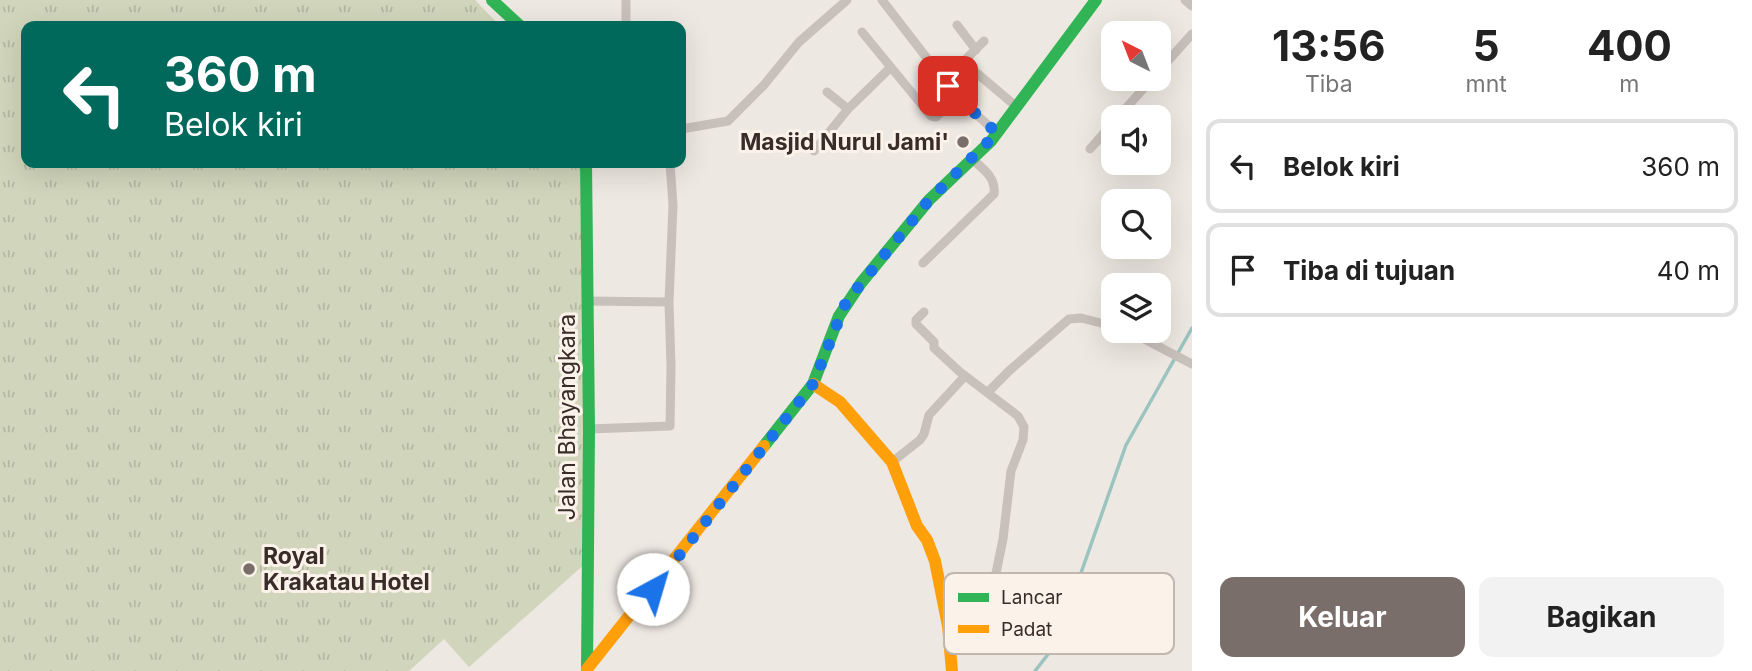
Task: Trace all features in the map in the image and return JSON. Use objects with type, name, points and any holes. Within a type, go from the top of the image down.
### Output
[{"type":"street","points":[[492,0],[515,21]]},
{"type":"street","points":[[626,0],[626,21]]},
{"type":"street","points":[[686,128],[728,121],[764,85],[799,42],[847,0]]},
{"type":"street","points":[[882,0],[957,97],[997,133]]},
{"type":"street","points":[[587,670],[813,384],[846,302],[929,200],[997,133],[1096,0]]},
{"type":"street","points":[[1185,0],[1192,6]]},
{"type":"street","points":[[957,25],[976,50]]},
{"type":"street","points":[[862,32],[933,117],[957,97]]},
{"type":"street","points":[[1171,57],[1192,34]]},
{"type":"street","points":[[984,41],[965,61],[966,64],[1017,107]]},
{"type":"street","points":[[814,151],[848,109],[890,68]]},
{"type":"street","points":[[1129,105],[1141,91]]},
{"type":"street","points":[[827,92],[848,109]]},
{"type":"street","points":[[1090,149],[1101,137]]},
{"type":"street","points":[[923,263],[994,194],[995,186],[990,176],[972,159]]},
{"type":"street","name":"Jalan Bhayangkara","points":[[586,168],[589,429],[587,670]]},
{"type":"street","points":[[589,429],[663,428],[671,425],[669,302],[673,205],[670,168]]},
{"type":"street","points":[[587,301],[669,302]]},
{"type":"street","points":[[924,312],[916,320],[916,324],[935,343],[934,348],[965,376],[1018,416],[1024,426],[1023,440],[1011,471],[996,573]]},
{"type":"street","points":[[988,392],[1069,319],[1081,318],[1101,323]]},
{"type":"street","points":[[1152,343],[1192,364]]},
{"type":"street","points":[[892,462],[919,440],[929,415],[965,376]]},
{"type":"street","points":[[813,384],[840,402],[892,462],[917,526],[927,540],[935,561],[944,606]]},
{"type":"green space","points":[[0,0],[475,0],[495,21],[21,21],[21,168],[580,168],[587,562],[469,667],[444,639],[409,671],[0,671]]},
{"type":"waterway","points":[[1081,573],[1126,445],[1192,328]]},
{"type":"waterway","points":[[1035,671],[1048,654]]},
{"type":"traffic: fast","points":[[492,0],[515,21]]},
{"type":"traffic: fast","points":[[764,446],[813,384],[839,316],[861,283],[929,200],[991,141],[1096,0]]},
{"type":"traffic: fast","points":[[586,168],[589,429],[587,671]]},
{"type":"traffic: slow","points":[[813,384],[840,402],[892,462],[917,526],[927,540],[935,561],[944,606]]},
{"type":"traffic: slow","points":[[587,669],[764,446]]},
{"type":"traffic: slow","points":[[950,654],[952,671]]},
{"type":"place","name":"Masjid Nurul Jami'","points":[[963,142]]},
{"type":"place","name":"Royal Krakatau Hotel","points":[[249,569]]},
{"type":"route","points":[[653,589],[813,384],[846,302],[929,200],[997,133],[948,86]]}]
